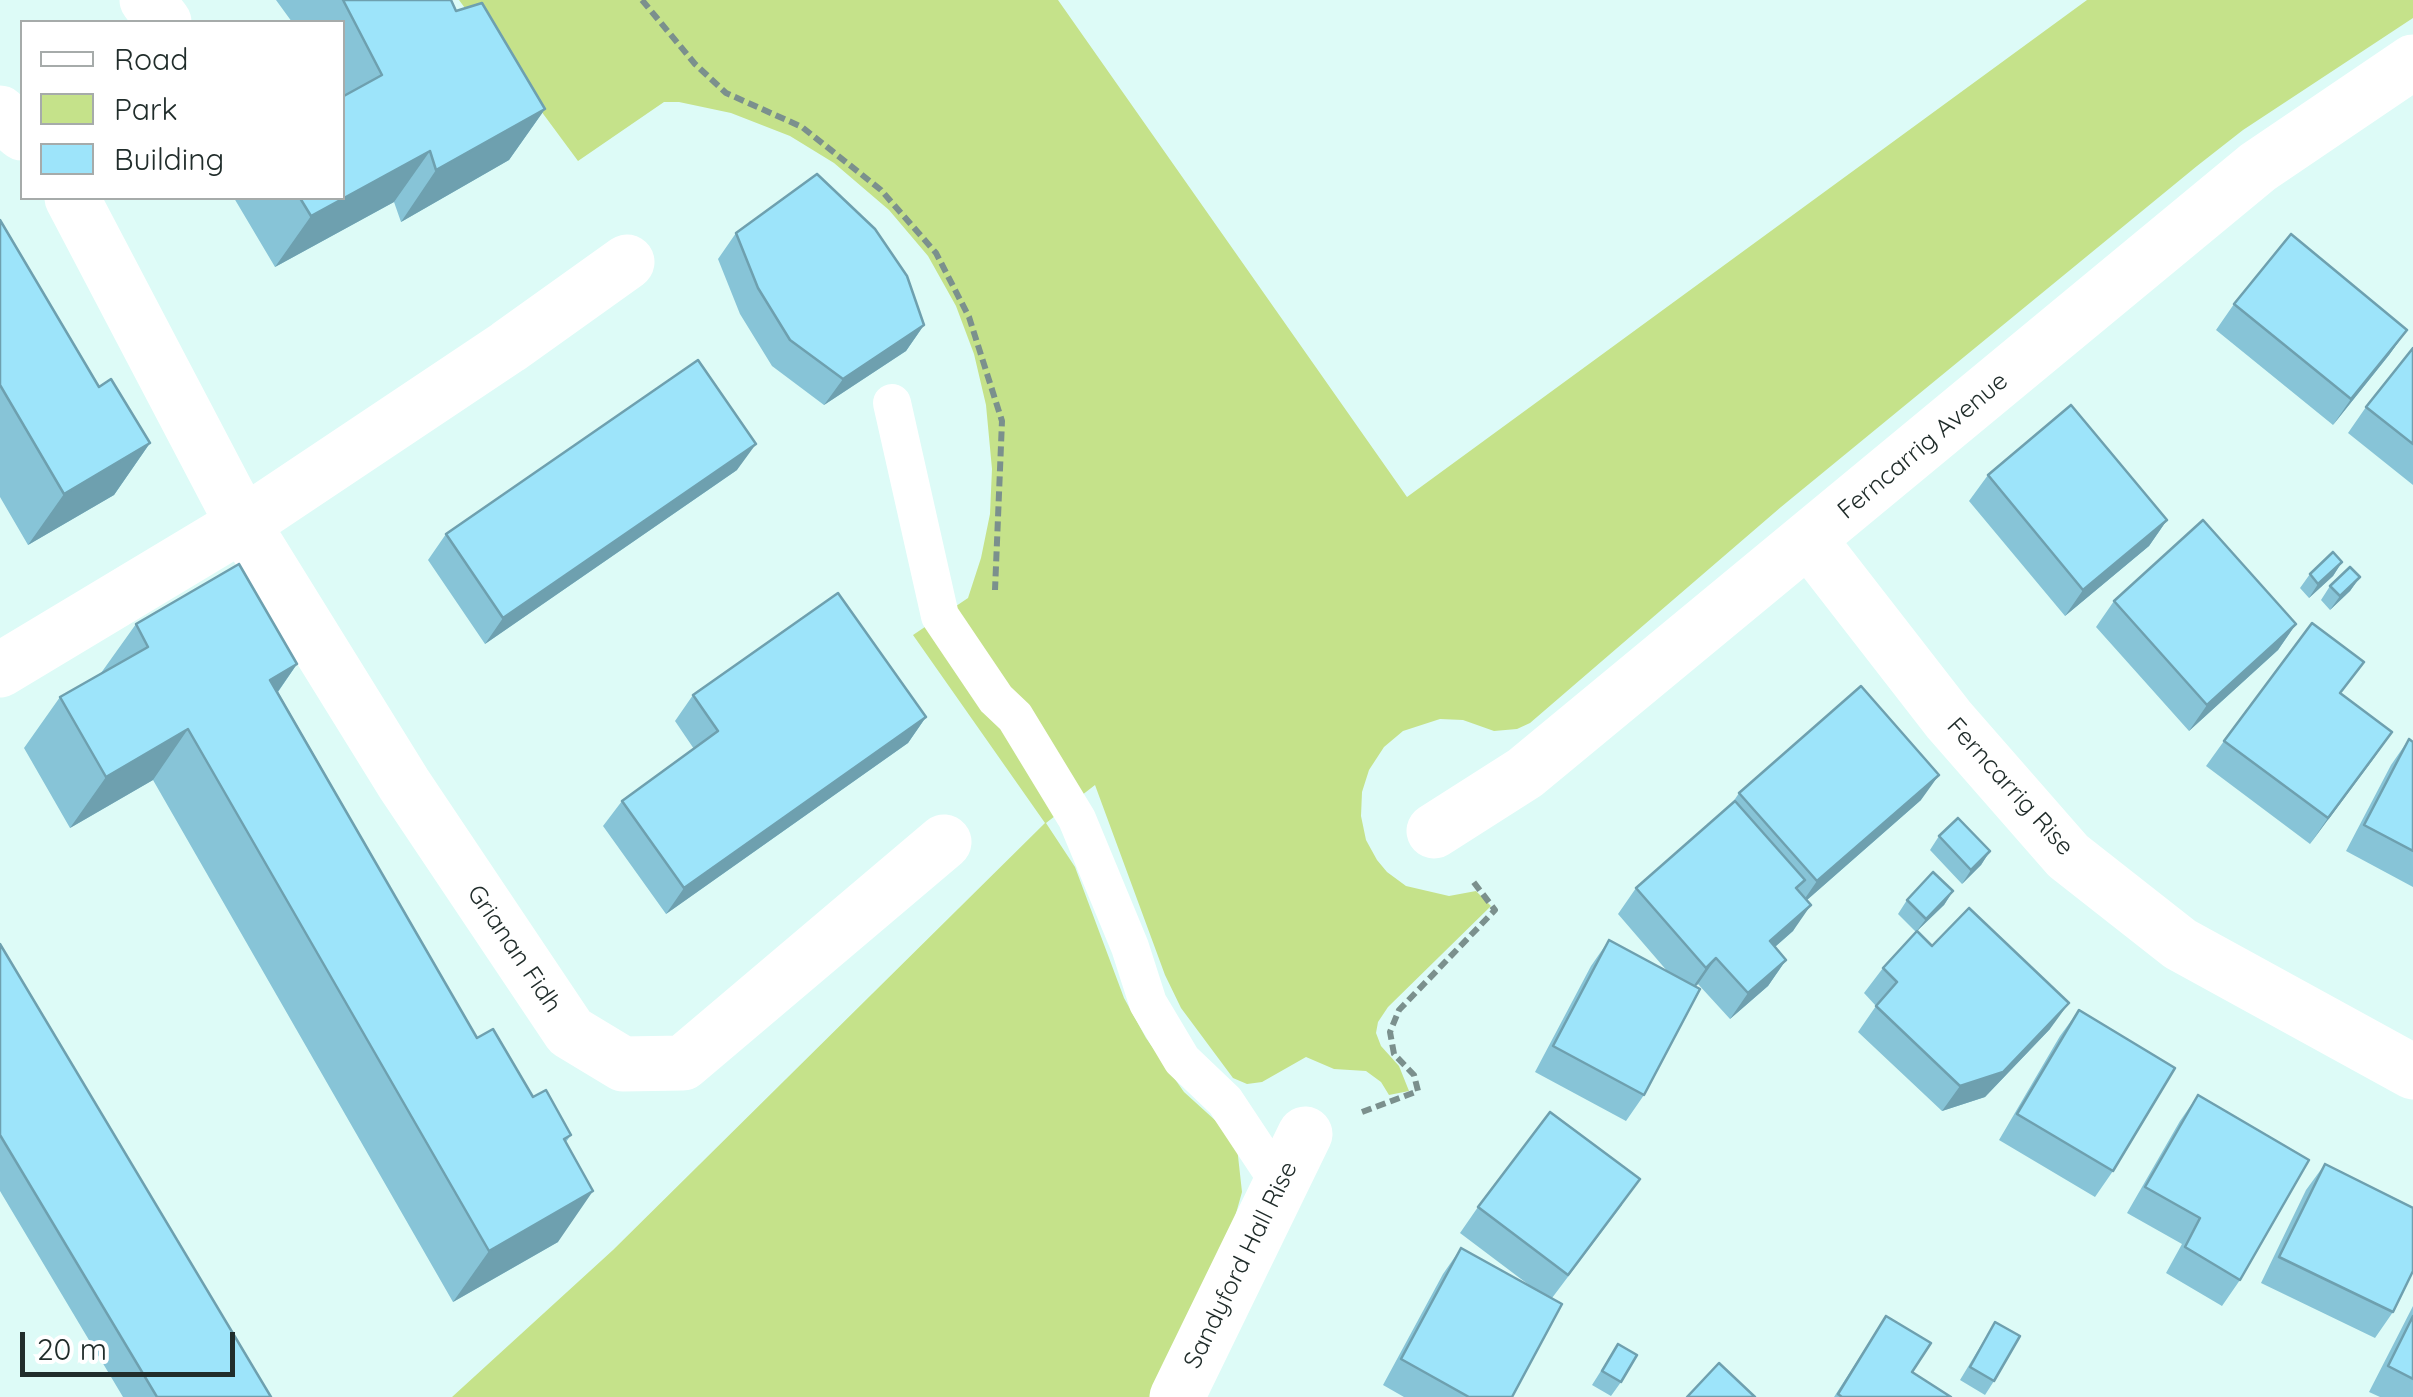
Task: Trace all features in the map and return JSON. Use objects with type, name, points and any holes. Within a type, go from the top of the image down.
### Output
[{"type":"street","points":[[147,0],[162,20]]},
{"type":"street","name":"Ferncarrig Avenue","points":[[1434,832],[1526,773],[2258,167],[2411,67]]},
{"type":"street","points":[[0,114],[20,130]]},
{"type":"street","name":"Grianan Fidh","points":[[73,200],[243,524],[404,784],[570,1032],[623,1064],[683,1064],[944,842]]},
{"type":"street","points":[[0,670],[243,524],[508,347],[627,262]]},
{"type":"street","name":"Ferncarrig Rise","points":[[1810,540],[1949,720],[2068,856],[2180,944],[2413,1072]]},
{"type":"street","name":"Sandyford Hall Rise","points":[[1177,1397],[1305,1134]]},
{"type":"lane","points":[[892,403],[940,616],[996,699],[1015,717],[1077,819],[1130,947],[1148,1003],[1182,1060],[1225,1101],[1280,1184]]},
{"type":"path","points":[[642,0],[695,64],[726,93],[802,126],[881,190],[936,253],[969,317],[1002,421],[995,593]]},
{"type":"path","points":[[1305,1134],[1418,1091],[1414,1075],[1394,1054],[1390,1032],[1393,1022],[1399,1010],[1495,910],[1434,832]]},
{"type":"green space","points":[[459,0],[1058,0],[1407,497],[2087,0],[2413,0],[2413,18],[2243,130],[2197,166],[1781,507],[1530,723],[1517,729],[1494,731],[1463,720],[1440,719],[1403,731],[1384,747],[1369,770],[1362,792],[1366,840],[1377,860],[1406,886],[1449,896],[1476,891],[1491,906],[1388,1007],[1378,1022],[1376,1033],[1381,1046],[1399,1066],[1409,1091],[1389,1095],[1381,1082],[1366,1071],[1334,1069],[1306,1057],[1262,1082],[1247,1084],[1233,1078],[1181,1008],[1165,975],[1095,785],[1046,823],[1075,867],[1124,998],[1146,1038],[1184,1092],[1227,1131],[1237,1147],[1242,1192],[1228,1242],[1159,1397],[452,1397],[613,1250],[1045,823],[913,635],[968,598],[990,514],[992,469],[986,405],[974,354],[956,306],[928,256],[889,210],[834,163],[790,136],[731,113],[664,102],[578,161]]},
{"type":"building","points":[[343,0],[451,0],[456,11],[482,3],[545,109],[436,170],[430,151],[345,197],[345,95],[382,75]]},
{"type":"building","points":[[817,174],[875,229],[907,276],[924,325],[843,379],[790,340],[758,288],[736,233]]},
{"type":"building","points":[[301,200],[340,200],[311,216]]},
{"type":"building","points":[[0,220],[99,387],[111,379],[150,443],[64,494],[0,385]]},
{"type":"building","points":[[2291,234],[2407,330],[2351,399],[2234,304]]},
{"type":"building","points":[[2413,348],[2413,444],[2366,407]]},
{"type":"building","points":[[698,360],[756,444],[503,618],[446,534]]},
{"type":"building","points":[[2071,405],[2167,520],[2083,590],[1988,475]]},
{"type":"building","points":[[2203,520],[2296,624],[2207,705],[2114,601]]},
{"type":"building","points":[[2333,552],[2342,562],[2318,584],[2310,574]]},
{"type":"building","points":[[239,564],[297,664],[270,680],[477,1038],[493,1029],[533,1097],[546,1090],[571,1135],[564,1139],[593,1191],[489,1251],[188,729],[106,777],[60,697],[148,647],[136,624]]},
{"type":"building","points":[[2350,567],[2360,577],[2340,596],[2330,586]]},
{"type":"building","points":[[838,593],[926,717],[684,888],[622,801],[718,731],[693,695]]},
{"type":"building","points":[[2312,623],[2364,662],[2340,693],[2392,732],[2328,818],[2224,741]]},
{"type":"building","points":[[1861,686],[1939,775],[1817,881],[1739,793]]},
{"type":"building","points":[[2409,739],[2413,742],[2413,851],[2364,825]]},
{"type":"building","points":[[1735,801],[1805,880],[1796,888],[1811,905],[1770,941],[1786,960],[1748,993],[1716,958],[1706,968],[1636,888]]},
{"type":"building","points":[[1958,818],[1990,851],[1971,870],[1939,836]]},
{"type":"building","points":[[1933,872],[1953,891],[1926,919],[1907,900]]},
{"type":"building","points":[[1969,908],[2069,1003],[2003,1072],[1960,1086],[1876,1006],[1897,982],[1883,968],[1917,931],[1932,946]]},
{"type":"building","points":[[1609,940],[1700,989],[1644,1095],[1553,1046]]},
{"type":"building","points":[[0,944],[271,1397],[157,1397],[0,1135]]},
{"type":"building","points":[[2079,1010],[2175,1068],[2113,1171],[2017,1114]]},
{"type":"building","points":[[2198,1095],[2309,1160],[2240,1280],[2185,1247],[2200,1218],[2145,1187]]},
{"type":"building","points":[[1550,1112],[1640,1179],[1568,1275],[1478,1207]]},
{"type":"building","points":[[2325,1164],[2413,1208],[2413,1271],[2393,1312],[2279,1257]]},
{"type":"building","points":[[1461,1248],[1562,1304],[1512,1397],[1469,1397],[1401,1359]]},
{"type":"building","points":[[1886,1316],[1931,1343],[1912,1372],[1951,1397],[1838,1394]]},
{"type":"building","points":[[2413,1316],[2413,1379],[2388,1366]]},
{"type":"building","points":[[1995,1322],[2020,1336],[1994,1381],[1970,1367]]},
{"type":"building","points":[[1618,1344],[1637,1355],[1621,1382],[1602,1371]]},
{"type":"building","points":[[1719,1363],[1755,1397],[1687,1397]]}]
